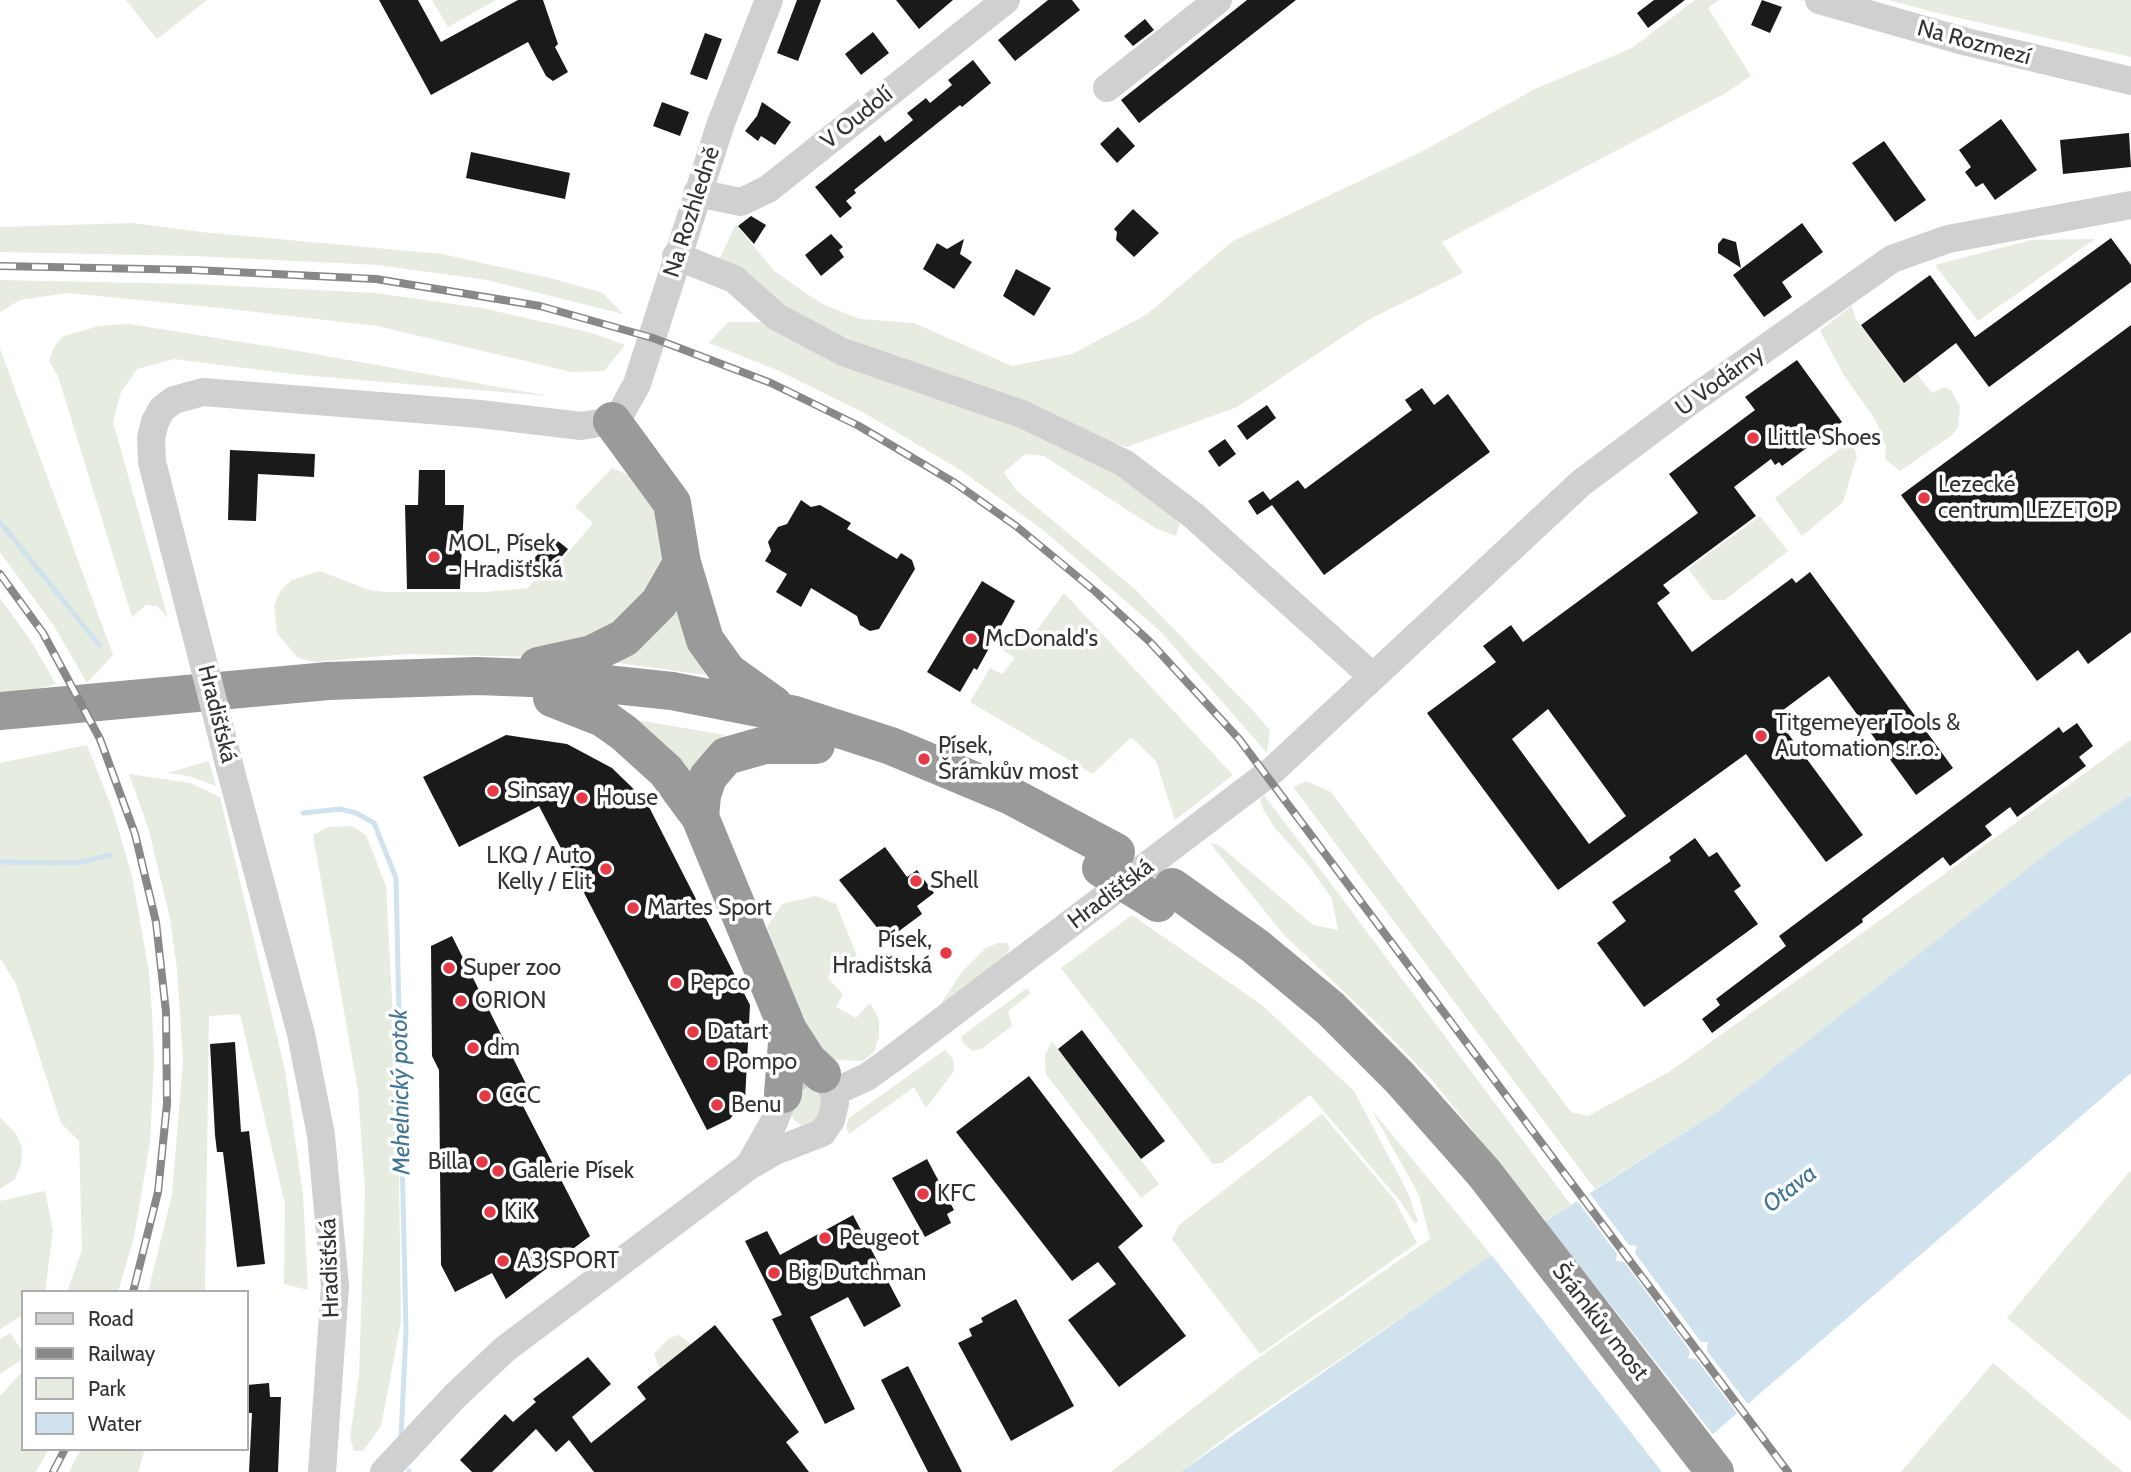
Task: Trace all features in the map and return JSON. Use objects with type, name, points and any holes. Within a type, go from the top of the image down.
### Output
[{"type":"highway","points":[[612,421],[672,503],[682,563],[705,640],[716,659],[756,694],[805,730]]},
{"type":"highway","points":[[477,676],[559,663],[608,647],[624,638],[648,616],[682,563]]},
{"type":"highway","points":[[0,711],[328,681],[477,676],[558,679],[672,691],[805,730]]},
{"type":"highway","points":[[0,733],[364,699],[480,696],[552,698],[668,710],[891,746],[1060,820],[1109,860],[1255,946],[1331,1009],[1400,1078],[1476,1181]]},
{"type":"highway","points":[[552,698],[593,714],[624,733],[666,772],[700,817],[788,1030],[808,1061],[828,1083]]},
{"type":"highway","points":[[700,817],[702,795],[708,777],[726,756],[805,730]]},
{"type":"highway","points":[[782,1100],[788,1030]]},
{"type":"highway","name":"Šrámkův most","points":[[1476,1181],[1686,1472]]},
{"type":"highway","name":"Šrámkův most","points":[[1476,1181],[1715,1472]]},
{"type":"street","name":"Na Rozhledně","points":[[612,421],[622,411],[637,384],[697,193],[769,0]]},
{"type":"street","name":"V Oudolí","points":[[697,193],[741,202],[768,189],[1006,0]]},
{"type":"street","points":[[1107,88],[1218,0]]},
{"type":"street","name":"Na Rozmezí","points":[[1819,0],[1967,42],[2131,81]]},
{"type":"street","name":"U Vodárny","points":[[1373,677],[1581,483],[1685,405],[1892,259],[1948,239],[2131,205]]},
{"type":"street","points":[[676,256],[734,279],[777,317],[843,352],[1022,414],[1124,463],[1194,516],[1373,677]]},
{"type":"street","name":"Hradišťská","points":[[322,1472],[335,1286],[321,1135],[301,1034],[152,462],[151,438],[155,422],[162,409],[174,400],[203,392],[480,414],[582,426],[612,421]]},
{"type":"street","name":"Hradišťská","points":[[828,1083],[867,1077],[892,1059],[1287,758],[1373,677]]},
{"type":"street","name":"Hradišťská","points":[[384,1472],[484,1367],[749,1166],[803,1140],[818,1136],[829,1125],[835,1109],[828,1083],[809,1070],[799,1073],[782,1100],[749,1166]]},
{"type":"street","points":[[782,1100],[788,1130],[803,1140]]},
{"type":"green space","points":[[126,0],[207,0],[157,39]]},
{"type":"green space","points":[[432,0],[496,0],[448,27]]},
{"type":"green space","points":[[1695,0],[1719,0],[1708,8],[1751,76],[1726,93],[1442,242],[1463,273],[1370,319],[1237,407],[1127,447],[1061,427],[783,311],[717,264],[736,224],[774,271],[822,304],[860,319],[914,323],[1012,366],[1072,354],[1146,315],[1233,241],[1423,151],[1535,89],[1632,48]]},
{"type":"green space","points":[[1889,0],[2131,0],[2131,57],[1933,12]]},
{"type":"green space","points":[[132,223],[442,254],[603,293],[623,314],[487,280],[378,265],[194,256],[0,252],[0,227]]},
{"type":"green space","points":[[2095,239],[1978,321],[1935,265],[2031,240]]},
{"type":"green space","points":[[0,280],[193,284],[375,293],[482,308],[592,333],[625,345],[604,371],[572,372],[377,326],[221,308],[68,293],[20,300],[0,312]]},
{"type":"green space","points":[[1852,305],[1855,318],[1903,383],[1916,373],[1932,393],[1945,387],[1951,390],[1960,407],[1958,427],[1952,435],[1900,471],[1885,459],[1886,446],[1875,419],[1845,377],[1820,331]]},
{"type":"green space","points":[[728,322],[765,322],[1033,430],[1099,461],[1180,523],[1176,536],[1155,528],[1044,456],[1025,454],[1004,472],[1015,489],[1136,590],[1255,713],[1270,730],[1267,753],[1160,631],[1043,530],[962,471],[866,414],[777,370],[709,343]]},
{"type":"green space","points":[[129,324],[549,396],[301,375],[174,359],[137,369],[121,392],[113,422],[168,618],[157,606],[146,605],[132,617],[58,376],[49,361],[55,345],[64,336],[99,326]]},
{"type":"green space","points":[[0,349],[113,655],[87,683],[54,626],[0,552]]},
{"type":"green space","points":[[1851,440],[1857,456],[1843,502],[1802,536],[1775,498]]},
{"type":"green space","points":[[612,468],[635,478],[654,506],[663,537],[663,570],[629,624],[532,657],[407,654],[315,662],[298,658],[277,633],[274,606],[281,590],[292,580],[320,571],[369,590],[385,592],[486,592],[528,588],[541,572],[548,577],[593,523],[575,507]]},
{"type":"green space","points":[[1760,516],[1788,551],[1725,600],[1712,600],[1688,569]]},
{"type":"green space","points":[[678,588],[696,658],[706,675],[611,662]]},
{"type":"green space","points":[[1064,593],[1233,775],[1175,820],[1156,761],[1131,737],[1093,774],[970,702],[990,668],[1002,674],[1015,658],[1003,650],[1008,636],[1017,638],[1024,627],[1035,633]]},
{"type":"green space","points":[[0,598],[31,641],[56,684],[0,698]]},
{"type":"green space","points":[[614,716],[725,735],[697,777]]},
{"type":"green space","points":[[2131,740],[2131,795],[2064,840],[1718,1111],[1595,1189],[1293,787],[1306,781],[1331,792],[1571,1112],[1588,1116],[1669,1072]]},
{"type":"green space","points":[[87,745],[113,811],[132,876],[149,972],[154,1061],[150,1143],[134,1237],[119,1290],[68,1290],[82,1250],[79,1141],[61,1123],[16,984],[0,958],[0,763]]},
{"type":"green space","points":[[209,761],[216,786],[189,776],[167,773]]},
{"type":"green space","points":[[129,774],[190,783],[220,797],[285,1070],[303,1195],[308,1290],[284,1284],[285,1204],[240,1014],[209,1016],[205,1290],[148,1290],[172,1195],[183,1061],[177,969],[170,919],[149,830]]},
{"type":"green space","points":[[1264,795],[1571,1205],[1546,1221],[1432,1080],[1376,1022],[1284,935],[1210,843],[1219,845],[1313,925],[1338,930],[1332,899],[1309,866],[1275,828],[1263,809],[1260,799]]},
{"type":"green space","points":[[352,826],[366,835],[386,886],[398,1113],[401,1321],[381,1426],[363,1451],[354,1451],[350,1437],[359,1376],[365,1191],[358,1091],[313,835],[329,827]]},
{"type":"green space","points":[[816,896],[836,904],[857,956],[836,962],[828,978],[843,994],[836,1007],[856,1018],[870,1003],[879,1019],[879,1037],[874,1052],[863,1061],[836,1060],[816,1050],[805,1030],[767,927],[782,904]]},
{"type":"green space","points":[[1132,915],[1263,1006],[1354,1091],[1409,1195],[1418,1222],[1414,1223],[1401,1202],[1310,1095],[1222,1163],[1213,1164],[1061,968]]},
{"type":"green space","points":[[1007,943],[1010,949],[1006,955],[937,1010],[961,973],[986,948]]},
{"type":"green space","points":[[1027,988],[1031,993],[1008,1011],[1012,1026],[981,1049],[972,1051],[962,1042],[962,1036]]},
{"type":"green space","points":[[1052,1041],[1159,1184],[1141,1198],[1046,1074],[1045,1055]]},
{"type":"green space","points":[[945,1050],[953,1059],[954,1071],[926,1108],[914,1087],[849,1134],[846,1126],[849,1118]]},
{"type":"green space","points":[[805,1084],[825,1097],[818,1121],[802,1126],[793,1119],[789,1104]]},
{"type":"green space","points":[[1371,1109],[1492,1256],[1234,1431],[1180,1472],[1111,1472],[1251,1363],[1430,1239],[1419,1195]]},
{"type":"green space","points":[[1322,1114],[1394,1199],[1417,1243],[1260,1354],[1172,1239],[1179,1225]]},
{"type":"green space","points":[[0,1117],[16,1134],[22,1148],[21,1164],[15,1179],[0,1189]]},
{"type":"green space","points":[[2131,1172],[2131,1421],[2007,1318]]},
{"type":"green space","points":[[45,1191],[53,1230],[45,1290],[21,1290],[21,1316],[0,1329],[0,1201]]},
{"type":"green space","points":[[10,1333],[21,1349],[21,1360],[0,1374],[0,1339]]},
{"type":"green space","points":[[679,1335],[691,1344],[660,1368],[654,1354],[669,1338]]},
{"type":"green space","points":[[1993,1363],[2123,1472],[1901,1472]]},
{"type":"green space","points":[[21,1373],[21,1451],[48,1451],[36,1472],[0,1472],[0,1396]]},
{"type":"green space","points":[[80,1451],[144,1451],[138,1472],[69,1472]]},
{"type":"water","name":"Otava","points":[[2131,795],[2131,1073],[1669,1472],[1180,1472],[1479,1264],[1718,1111],[2064,840]]},
{"type":"pier","points":[[1587,1190],[1629,1245],[1637,1246],[1635,1253],[1701,1342],[1708,1342],[1707,1351],[1750,1407],[1739,1416],[1696,1359],[1688,1358],[1690,1351],[1624,1262],[1616,1261],[1617,1254],[1575,1198]]},
{"type":"pier","points":[[1543,1219],[1715,1437],[1674,1472],[1662,1472],[1490,1253]]},
{"type":"building","points":[[379,0],[418,0],[441,42],[518,0],[543,0],[558,44],[555,47],[568,72],[553,81],[546,76],[528,42],[431,95]]},
{"type":"building","points":[[797,0],[821,0],[798,61],[777,53]]},
{"type":"building","points":[[896,0],[953,0],[919,29]]},
{"type":"building","points":[[1048,0],[1072,0],[1080,10],[1015,61],[998,40]]},
{"type":"building","points":[[1247,0],[1296,0],[1139,123],[1121,100]]},
{"type":"building","points":[[1654,0],[1685,0],[1648,28],[1637,13]]},
{"type":"building","points":[[1762,0],[1782,7],[1770,33],[1751,25]]},
{"type":"building","points":[[1145,19],[1154,30],[1133,46],[1124,36]]},
{"type":"building","points":[[873,32],[889,53],[861,75],[845,54]]},
{"type":"building","points":[[705,33],[722,39],[707,80],[690,74]]},
{"type":"building","points":[[973,60],[991,83],[854,190],[856,193],[846,201],[852,208],[840,218],[815,187],[880,135],[885,142],[890,139],[913,120],[907,113],[926,98],[930,103],[952,85],[948,80]]},
{"type":"building","points":[[662,102],[689,112],[680,136],[653,126]]},
{"type":"building","points":[[762,102],[791,122],[775,145],[761,136],[758,141],[745,131],[757,116]]},
{"type":"building","points":[[2001,119],[2037,170],[1995,200],[1983,183],[1976,187],[1965,172],[1971,167],[1959,150]]},
{"type":"building","points":[[1118,127],[1135,146],[1117,163],[1100,144]]},
{"type":"building","points":[[2129,133],[2131,167],[2063,174],[2060,140]]},
{"type":"building","points":[[1884,141],[1926,200],[1895,222],[1852,163]]},
{"type":"building","points":[[471,152],[570,173],[565,199],[466,178]]},
{"type":"building","points":[[1133,209],[1159,233],[1134,257],[1116,240],[1117,232],[1114,229]]},
{"type":"building","points":[[751,216],[766,225],[754,244],[738,226]]},
{"type":"building","points":[[1802,223],[1823,252],[1782,282],[1792,297],[1764,317],[1733,275]]},
{"type":"building","points":[[831,234],[843,247],[839,250],[844,257],[821,276],[805,255]]},
{"type":"building","points":[[1723,238],[1736,242],[1741,268],[1718,253],[1718,244]]},
{"type":"building","points":[[2111,238],[2131,265],[2131,282],[1989,387],[1956,343],[1904,383],[1861,325],[1930,275],[1975,337]]},
{"type":"building","points":[[964,239],[960,254],[972,262],[954,289],[923,269],[937,243],[947,249]]},
{"type":"building","points":[[1016,269],[1051,288],[1034,316],[1003,296]]},
{"type":"building","points":[[2131,325],[2131,632],[2088,664],[2078,650],[2037,681],[1901,495]]},
{"type":"building","points":[[1797,360],[1842,422],[1782,466],[1779,462],[1775,465],[1771,459],[1734,487],[1756,516],[1663,585],[1670,593],[1657,603],[1692,652],[1792,578],[1796,583],[1810,572],[1953,768],[1916,795],[1829,676],[1775,716],[1863,835],[1826,862],[1746,754],[1558,890],[1427,713],[1496,662],[1483,646],[1511,625],[1523,642],[1698,513],[1669,474],[1755,410],[1745,397]],"holes":[[[1548,709],[1626,816],[1589,844],[1512,739]]]},
{"type":"building","points":[[1422,388],[1434,405],[1448,394],[1490,452],[1324,575],[1272,505],[1257,515],[1248,501],[1263,491],[1270,500],[1298,480],[1305,489],[1412,410],[1405,400]]},
{"type":"building","points":[[1267,405],[1276,418],[1247,440],[1237,426]]},
{"type":"building","points":[[1225,439],[1236,454],[1219,467],[1208,451]]},
{"type":"building","points":[[230,450],[315,454],[314,477],[258,474],[256,521],[228,520]]},
{"type":"building","points":[[419,470],[445,470],[445,505],[464,505],[460,589],[407,589],[405,505],[418,505]]},
{"type":"building","points":[[801,500],[811,507],[820,505],[851,523],[847,529],[897,559],[901,553],[912,560],[915,569],[879,629],[870,631],[860,625],[857,616],[811,588],[801,607],[776,592],[787,574],[765,561],[771,551],[768,542],[778,527],[787,524]]},
{"type":"building","points":[[553,537],[568,549],[548,573],[532,561]]},
{"type":"building","name":"McDonald's","points":[[982,581],[1015,601],[977,670],[974,668],[960,692],[927,672]]},
{"type":"building","points":[[2077,723],[2093,746],[2079,757],[2086,766],[2017,817],[2010,807],[1985,826],[1992,835],[1950,866],[1943,857],[1862,919],[1863,922],[1712,1033],[1702,1019],[1720,1005],[1716,999],[1786,946],[1779,936],[2059,727],[2063,733]]},
{"type":"building","points":[[506,735],[567,744],[612,768],[646,801],[750,1005],[745,1100],[730,1119],[707,1130],[539,806],[459,847],[423,777]]},
{"type":"building","points":[[1695,838],[1709,857],[1717,852],[1741,886],[1734,891],[1758,924],[1644,1007],[1597,943],[1626,921],[1612,902],[1671,861],[1669,857]]},
{"type":"building","points":[[885,847],[907,877],[917,870],[934,893],[917,906],[922,914],[887,940],[839,880]]},
{"type":"building","name":"Galerie Písek","points":[[452,936],[534,1100],[523,1106],[590,1236],[506,1299],[492,1273],[455,1292],[441,1265],[439,1070],[432,1056],[431,946]]},
{"type":"building","points":[[1082,1030],[1165,1141],[1141,1159],[1058,1049]]},
{"type":"building","points":[[235,1042],[241,1132],[249,1131],[265,1264],[237,1267],[223,1152],[217,1152],[210,1044]]},
{"type":"building","points":[[1029,1076],[1143,1226],[1118,1247],[1186,1336],[1119,1387],[1068,1320],[1116,1284],[1098,1262],[1072,1281],[956,1132]]},
{"type":"building","name":"KFC","points":[[927,1159],[954,1210],[947,1214],[951,1223],[925,1237],[892,1178]]},
{"type":"building","points":[[853,1215],[901,1306],[864,1327],[848,1297],[810,1317],[855,1409],[825,1424],[772,1319],[782,1315],[745,1241],[767,1231],[780,1255]]},
{"type":"building","points":[[1016,1299],[1074,1406],[1011,1441],[958,1343],[972,1336],[969,1329],[983,1322],[981,1318]]},
{"type":"building","points":[[715,1325],[799,1432],[786,1442],[809,1472],[594,1472],[569,1440],[556,1452],[536,1429],[492,1472],[472,1472],[460,1460],[505,1414],[513,1422],[536,1402],[533,1399],[588,1357],[611,1384],[572,1417],[591,1443],[646,1399],[637,1387]]},
{"type":"building","points":[[908,1366],[962,1472],[928,1472],[881,1380]]},
{"type":"building","points":[[269,1383],[270,1397],[281,1397],[278,1472],[249,1472],[252,1413],[248,1413],[248,1385]]},
{"type":"waterway","points":[[0,522],[100,646]]},
{"type":"waterway","name":"Mehelnický potok","points":[[303,813],[340,809],[356,813],[374,823],[396,878],[406,1332],[401,1437]]},
{"type":"waterway","name":"Mehelnický potok","points":[[0,862],[78,863],[110,855]]},
{"type":"railway","points":[[0,266],[194,270],[376,279],[540,306],[653,338],[771,383],[859,426],[955,483],[1016,526],[1096,592],[1150,642],[1239,739],[1788,1472]]},
{"type":"railway","points":[[0,574],[43,633],[100,739],[135,834],[156,922],[166,1012],[167,1104],[158,1192],[134,1290]]},
{"type":"railway","points":[[53,1472],[64,1451]]},
{"type":"place","name":"Little Shoes","points":[[1753,438]]},
{"type":"place","name":"Lezecké centrum LEZETOP","points":[[1924,498]]},
{"type":"place","name":"MOL, Písek - Hradišťská","points":[[434,557]]},
{"type":"place","name":"McDonald's","points":[[971,639]]},
{"type":"place","name":"Titgemeyer Tools & Automation s.r.o.","points":[[1761,736]]},
{"type":"place","name":"Písek, Šrámkův most","points":[[924,759]]},
{"type":"place","name":"Sinsay","points":[[493,791]]},
{"type":"place","name":"House","points":[[582,798]]},
{"type":"place","name":"LKQ / Auto Kelly / Elit","points":[[606,869]]},
{"type":"place","name":"Shell","points":[[916,881]]},
{"type":"place","name":"Martes Sport","points":[[633,908]]},
{"type":"place","name":"Písek, Hradištská","points":[[946,953]]},
{"type":"place","name":"Super zoo","points":[[449,968]]},
{"type":"place","name":"Pepco","points":[[676,983]]},
{"type":"place","name":"ORION","points":[[461,1001]]},
{"type":"place","name":"Datart","points":[[693,1032]]},
{"type":"place","name":"dm","points":[[473,1048]]},
{"type":"place","name":"Pompo","points":[[712,1062]]},
{"type":"place","name":"CCC","points":[[485,1096]]},
{"type":"place","name":"Benu","points":[[717,1105]]},
{"type":"place","name":"Billa","points":[[482,1162]]},
{"type":"place","name":"Galerie Písek","points":[[498,1171]]},
{"type":"place","name":"KFC","points":[[923,1194]]},
{"type":"place","name":"KiK","points":[[490,1212]]},
{"type":"place","name":"Peugeot","points":[[825,1238]]},
{"type":"place","name":"A3 SPORT","points":[[503,1261]]},
{"type":"place","name":"Big Dutchman","points":[[774,1273]]}]
